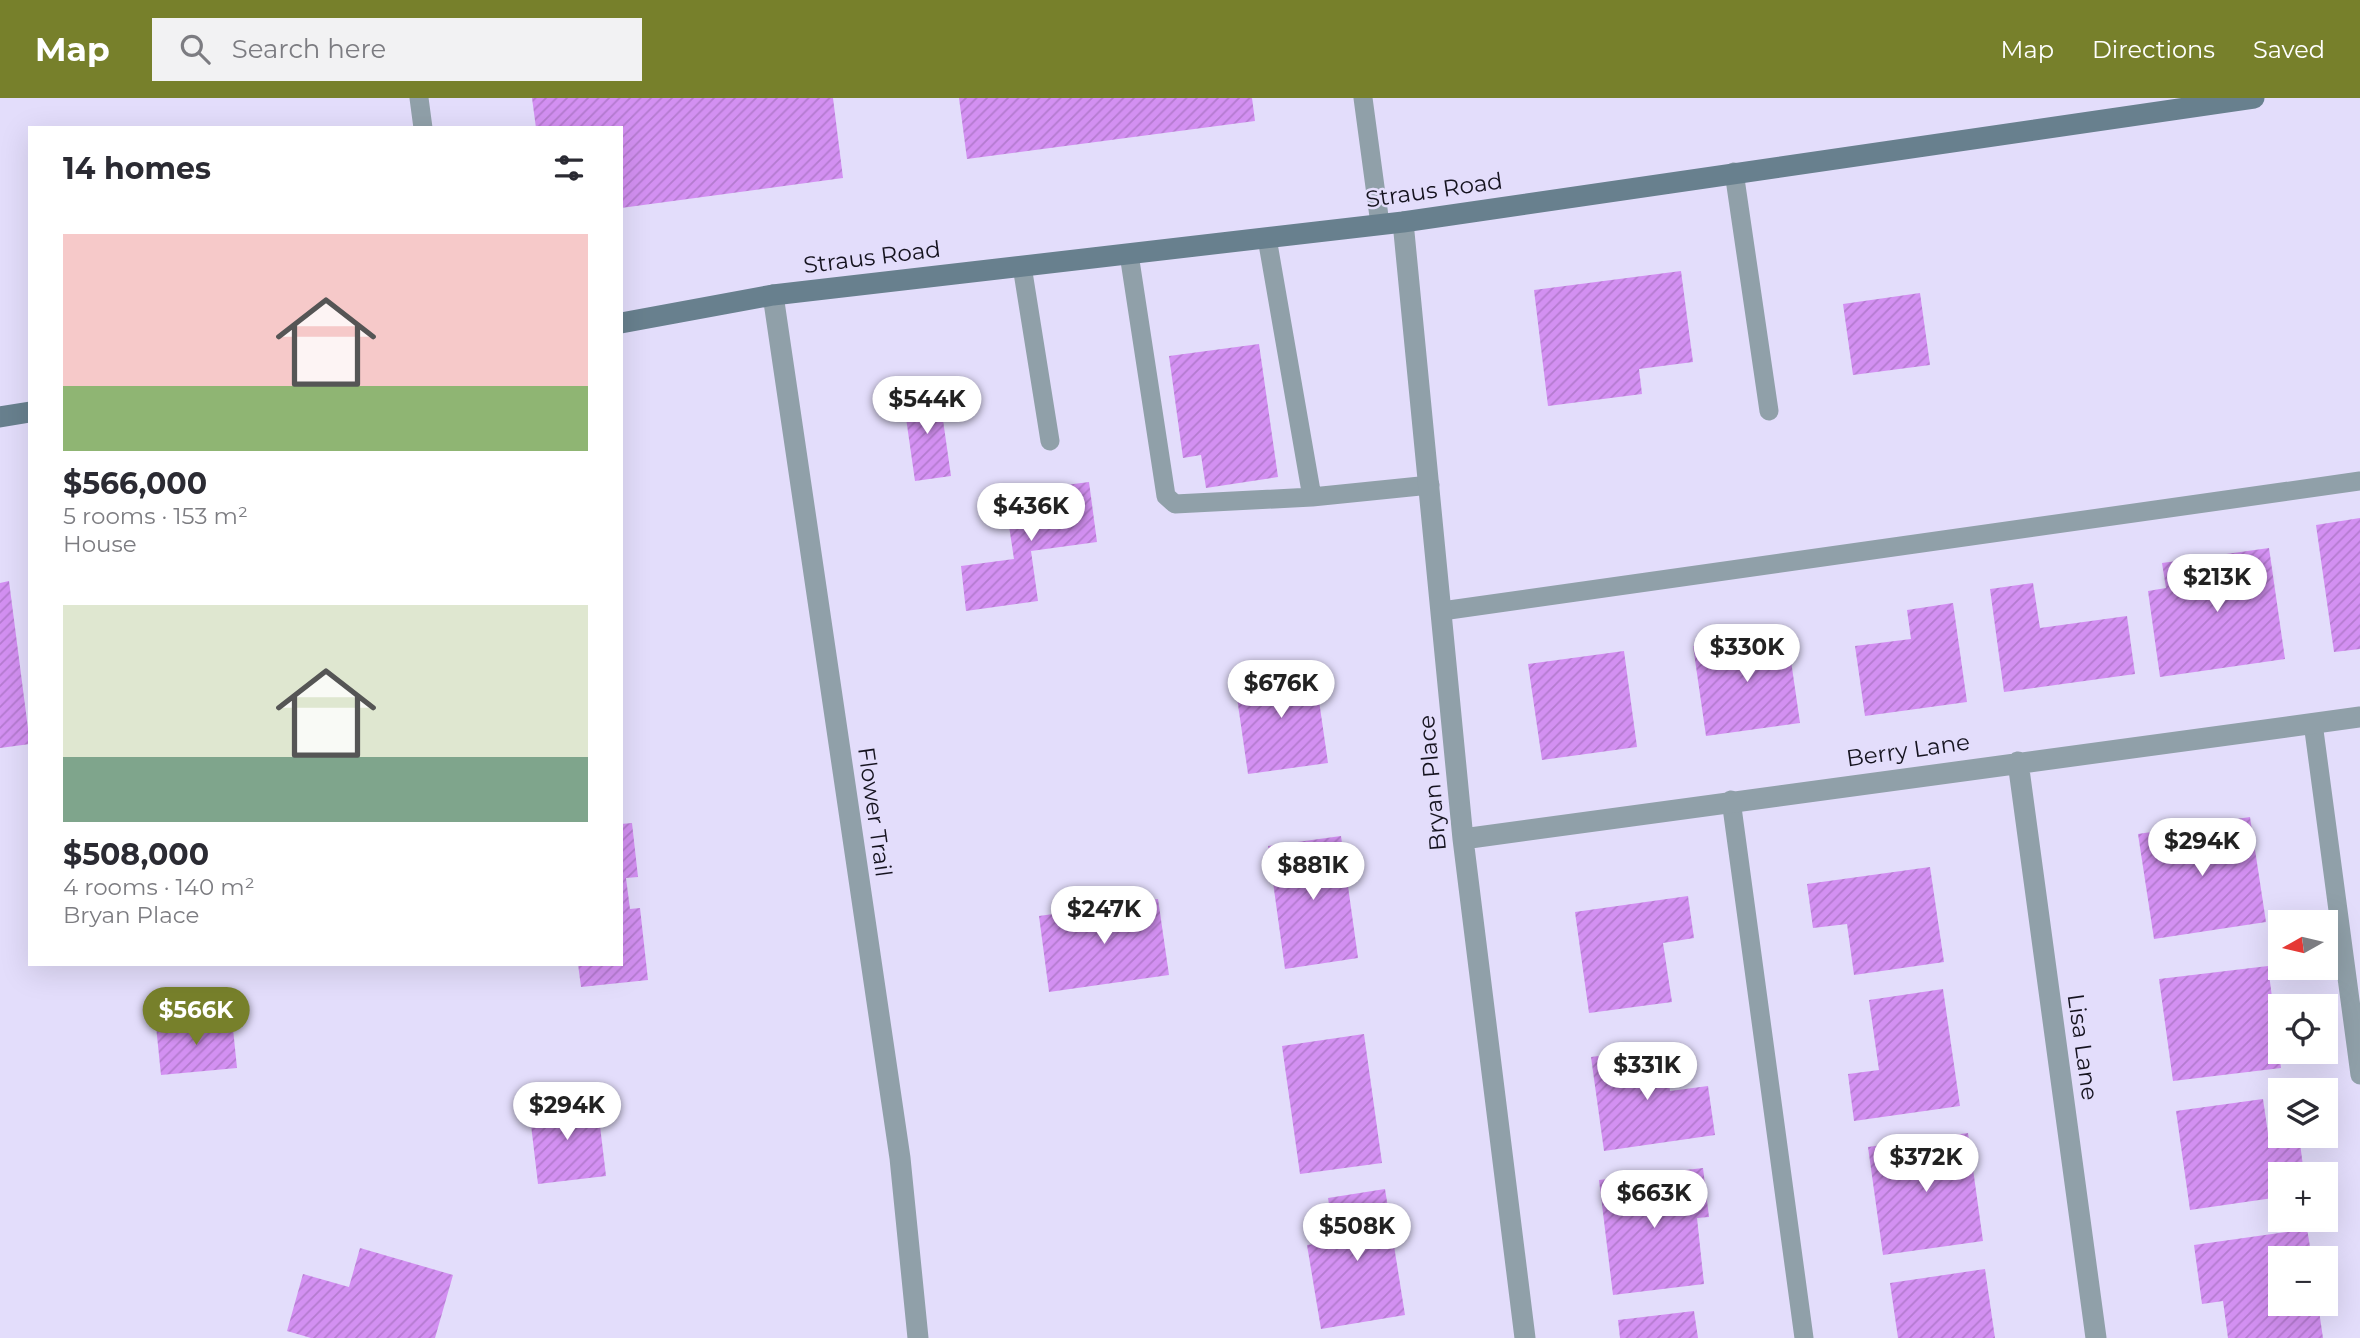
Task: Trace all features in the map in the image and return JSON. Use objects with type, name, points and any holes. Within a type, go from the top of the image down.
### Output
[{"type":"street","name":"Straus Road","points":[[623,323],[773,295],[1403,222],[2254,98]]},
{"type":"street","name":"Bryan Place","points":[[1403,222],[1463,839],[1525,1338]]},
{"type":"street","name":"Flower Trail","points":[[773,295],[900,1158],[918,1338]]},
{"type":"street","points":[[0,417],[28,412]]},
{"type":"street","name":"Berry Lane","points":[[1463,839],[1731,800],[2360,717]]},
{"type":"street","name":"Lisa Lane","points":[[2018,762],[2096,1338]]},
{"type":"lane","points":[[419,98],[423,126]]},
{"type":"lane","points":[[1363,98],[1380,225]]},
{"type":"lane","points":[[1734,172],[1769,411]]},
{"type":"lane","points":[[1268,238],[1312,498]]},
{"type":"lane","points":[[1129,254],[1166,496],[1175,504],[1312,498],[1430,485]]},
{"type":"lane","points":[[1022,266],[1050,441]]},
{"type":"lane","points":[[1442,611],[2360,481]]},
{"type":"lane","points":[[2313,723],[2360,1075]]},
{"type":"lane","points":[[1731,800],[1804,1338]]},
{"type":"building","points":[[532,98],[833,98],[843,178],[623,208],[623,126],[536,126]]},
{"type":"building","points":[[959,98],[1252,98],[1255,121],[967,159]]},
{"type":"building","points":[[1681,271],[1693,362],[1639,369],[1642,394],[1548,406],[1534,290]]},
{"type":"building","points":[[1920,293],[1930,365],[1853,375],[1843,304]]},
{"type":"building","points":[[1259,344],[1278,477],[1206,488],[1201,455],[1183,458],[1169,356]]},
{"type":"building","points":[[939,392],[951,476],[915,481],[903,397]]},
{"type":"building","points":[[1089,482],[1097,542],[1031,551],[1038,601],[966,611],[961,566],[1014,559],[1004,493]]},
{"type":"building","points":[[2360,518],[2360,649],[2334,652],[2316,525]]},
{"type":"building","points":[[2269,548],[2285,659],[2160,677],[2148,591],[2166,588],[2162,563]]},
{"type":"building","points":[[9,581],[28,744],[0,748],[0,583]]},
{"type":"building","points":[[2033,583],[2040,628],[2127,616],[2135,674],[2004,692],[1990,589]]},
{"type":"building","points":[[1953,603],[1967,702],[1865,716],[1855,646],[1911,639],[1907,610]]},
{"type":"building","points":[[1787,633],[1800,723],[1706,736],[1693,646]]},
{"type":"building","points":[[1624,651],[1637,747],[1542,760],[1528,664]]},
{"type":"building","points":[[1314,666],[1328,763],[1248,774],[1234,677]]},
{"type":"building","points":[[2250,817],[2266,922],[2154,939],[2138,834]]},
{"type":"building","points":[[632,823],[638,877],[626,878],[630,909],[640,908],[648,980],[581,987],[578,966],[623,966],[623,824]]},
{"type":"building","points":[[1341,836],[1358,958],[1285,969],[1268,846]]},
{"type":"building","points":[[1930,867],[1944,962],[1854,975],[1847,924],[1813,928],[1807,884]]},
{"type":"building","points":[[1688,896],[1694,938],[1663,943],[1672,1002],[1589,1013],[1575,912]]},
{"type":"building","points":[[1158,899],[1169,975],[1049,992],[1039,916]]},
{"type":"building","points":[[2268,966],[2272,994],[2268,994],[2268,1064],[2280,1064],[2281,1068],[2173,1081],[2159,979]]},
{"type":"building","points":[[1943,989],[1960,1106],[1854,1121],[1848,1074],[1879,1070],[1869,1000]]},
{"type":"building","points":[[232,1019],[237,1068],[161,1075],[156,1026]]},
{"type":"building","points":[[1364,1034],[1382,1163],[1300,1174],[1282,1046]]},
{"type":"building","points":[[1664,1047],[1670,1091],[1708,1086],[1715,1135],[1604,1151],[1591,1057]]},
{"type":"building","points":[[2263,1099],[2268,1148],[2301,1148],[2302,1162],[2268,1162],[2268,1199],[2190,1210],[2176,1111]]},
{"type":"building","points":[[597,1101],[606,1176],[538,1184],[529,1108]]},
{"type":"building","points":[[1968,1133],[1983,1241],[1883,1255],[1868,1147]]},
{"type":"building","points":[[1703,1168],[1709,1217],[1697,1218],[1704,1284],[1613,1295],[1599,1180]]},
{"type":"building","points":[[1385,1189],[1405,1315],[1321,1329],[1307,1245],[1335,1241],[1328,1198]]},
{"type":"building","points":[[2286,1232],[2308,1232],[2310,1246],[2268,1246],[2268,1316],[2320,1316],[2323,1338],[2228,1338],[2223,1301],[2202,1304],[2194,1245]]},
{"type":"building","points":[[360,1248],[453,1275],[435,1338],[311,1338],[287,1331],[303,1274],[349,1287]]},
{"type":"building","points":[[1985,1269],[1995,1338],[1898,1338],[1890,1283]]},
{"type":"building","points":[[1694,1311],[1698,1338],[1620,1338],[1618,1320]]}]
